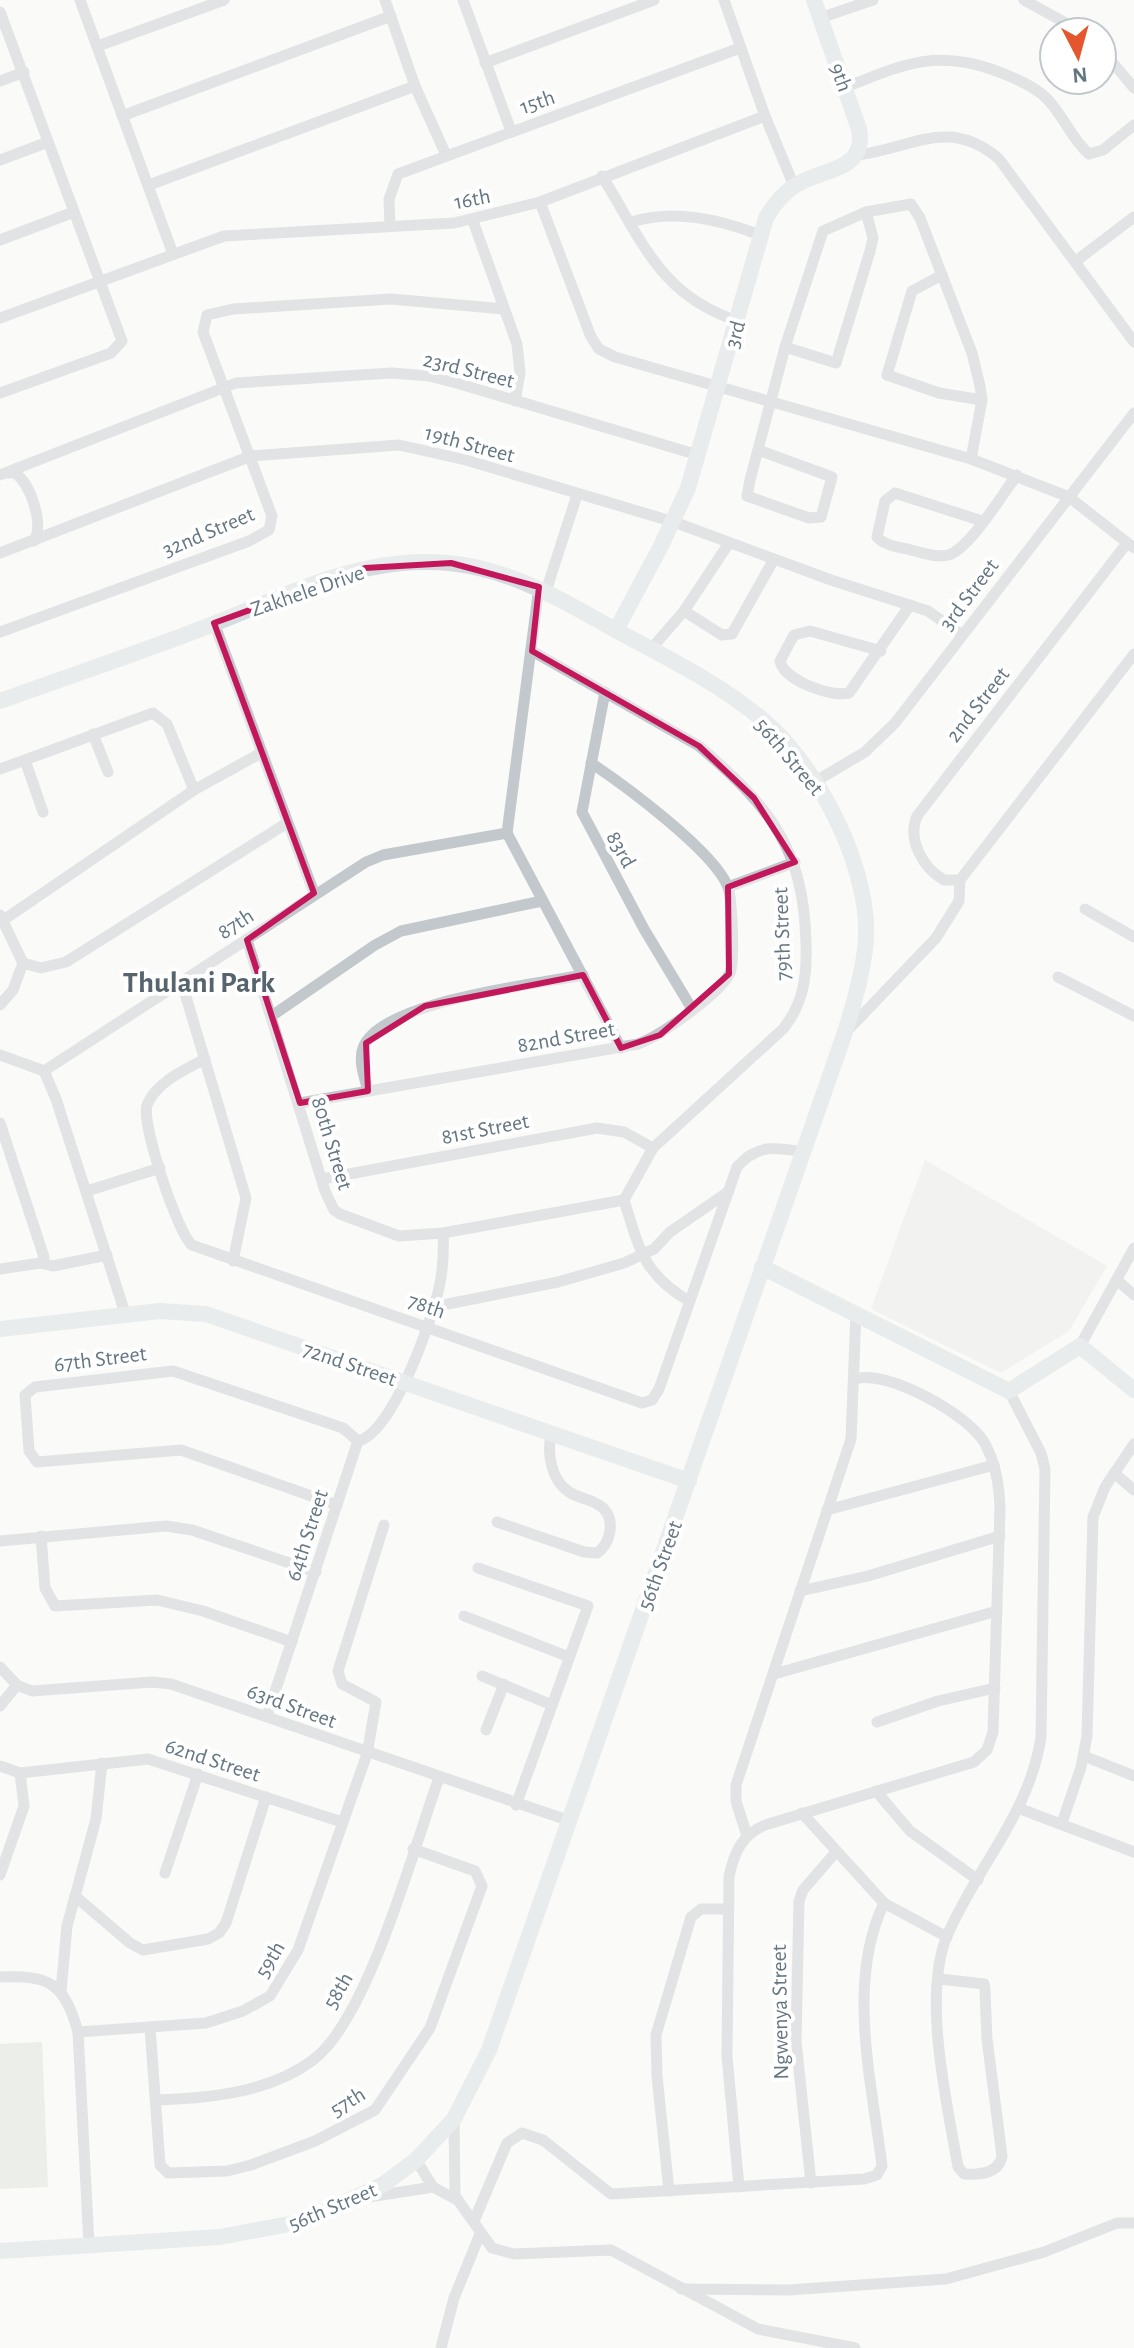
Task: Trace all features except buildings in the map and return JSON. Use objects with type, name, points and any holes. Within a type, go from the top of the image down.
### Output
[{"type":"street","points":[[80,0],[173,254]]},
{"type":"street","points":[[98,46],[224,0]]},
{"type":"street","points":[[385,0],[415,86],[446,155]]},
{"type":"street","points":[[463,0],[511,131]]},
{"type":"street","points":[[485,63],[654,0]]},
{"type":"street","points":[[724,0],[765,116],[794,186]]},
{"type":"street","name":"9th","points":[[814,0],[846,87],[862,142],[858,155]]},
{"type":"street","points":[[820,18],[873,0]]},
{"type":"street","points":[[1024,0],[1053,16]]},
{"type":"street","points":[[0,12],[98,280],[122,336],[119,347],[0,393]]},
{"type":"street","points":[[122,116],[391,16]]},
{"type":"street","name":"15th","points":[[390,226],[389,199],[398,174],[740,48]]},
{"type":"street","points":[[846,87],[905,64],[938,58],[963,59],[1036,90],[1055,108],[1089,154],[1103,150],[1134,125]]},
{"type":"street","points":[[1118,69],[1134,88]]},
{"type":"street","points":[[0,81],[24,72]]},
{"type":"street","points":[[149,185],[415,86]]},
{"type":"street","name":"16th","points":[[0,318],[224,236],[473,221],[540,202],[765,116]]},
{"type":"street","name":"3rd","points":[[616,630],[674,522],[720,385],[760,235],[773,205],[794,186],[850,164],[858,155],[939,136],[963,137],[982,145],[999,159],[1076,261]]},
{"type":"street","points":[[0,160],[48,142]]},
{"type":"street","points":[[602,176],[672,286],[717,315],[738,321]]},
{"type":"street","points":[[540,202],[591,337],[599,349],[615,357],[720,385],[1017,475],[1069,497],[1130,546]]},
{"type":"street","points":[[758,450],[832,477],[821,517],[809,518],[749,498],[758,450],[785,347],[823,231],[866,212],[911,204],[920,218],[972,353],[982,400],[971,459]]},
{"type":"street","points":[[0,240],[74,212]]},
{"type":"street","points":[[785,347],[836,363],[873,238],[866,212]]},
{"type":"street","points":[[631,222],[667,214],[732,224],[760,235]]},
{"type":"street","points":[[1134,217],[1076,261],[1134,342]]},
{"type":"street","points":[[473,221],[520,358],[515,401]]},
{"type":"street","points":[[942,275],[912,291],[887,375],[939,393],[982,400]]},
{"type":"street","name":"32nd Street","points":[[0,632],[262,535],[272,524],[251,456],[203,332],[204,319],[215,311],[391,299],[504,309]]},
{"type":"street","name":"23rd Street","points":[[3,474],[245,381],[412,374],[698,455]]},
{"type":"street","name":"3rd Street","points":[[816,781],[865,752],[886,733],[1134,413]]},
{"type":"street","name":"19th Street","points":[[0,553],[251,456],[409,447],[674,522],[928,611],[962,635]]},
{"type":"street","points":[[3,474],[15,473],[24,483],[38,522],[34,541]]},
{"type":"street","points":[[982,521],[895,493],[885,501],[877,537],[886,544],[944,556],[963,545],[982,521],[1017,475]]},
{"type":"street","points":[[577,495],[543,589],[507,833],[621,1048]]},
{"type":"street","points":[[651,649],[684,611],[729,543]]},
{"type":"street","name":"2nd Street","points":[[960,880],[944,880],[926,866],[913,834],[917,816],[1130,546]]},
{"type":"street","points":[[684,611],[722,635],[732,634],[774,559]]},
{"type":"street","name":"Zakhele Drive","points":[[0,701],[214,623],[340,573],[397,564],[423,562],[471,566],[543,589],[616,630]]},
{"type":"street","points":[[881,651],[807,631],[794,635],[780,661],[783,671],[792,677],[845,695],[856,687],[881,651],[910,605]]},
{"type":"street","points":[[214,623],[314,893]]},
{"type":"street","name":"56th Street","points":[[0,2251],[220,2237],[273,2230],[356,2199],[416,2160],[454,2119],[489,2050],[845,1032],[865,946],[862,909],[849,847],[816,781],[780,737],[751,710],[616,630]]},
{"type":"street","name":"79th Street","points":[[532,651],[699,746],[712,757],[768,814],[795,862],[805,906],[807,962],[798,1009],[783,1029],[653,1148],[624,1200]]},
{"type":"street","points":[[845,1032],[936,938],[959,901],[960,880],[1134,654]]},
{"type":"street","name":"83rd","points":[[605,692],[582,805],[588,828],[692,1009]]},
{"type":"street","points":[[0,769],[148,714],[158,714],[167,724],[194,790]]},
{"type":"street","points":[[93,734],[108,772]]},
{"type":"street","points":[[0,1005],[13,990],[23,963],[1,918],[194,790],[261,753]]},
{"type":"street","points":[[25,760],[43,812]]},
{"type":"street","points":[[591,763],[663,817],[728,887],[795,862]]},
{"type":"street","points":[[23,963],[41,968],[66,962],[287,823]]},
{"type":"street","name":"87th","points":[[44,1071],[314,893],[383,855],[507,833]]},
{"type":"street","name":"82nd Street","points":[[300,1103],[621,1048],[660,1035],[725,979],[731,969],[728,887]]},
{"type":"street","points":[[273,1015],[375,945],[401,931],[542,901]]},
{"type":"street","points":[[1085,909],[1134,937]]},
{"type":"street","name":"80th Street","points":[[247,940],[273,1015],[329,1202],[340,1214],[399,1236],[443,1233],[624,1200]]},
{"type":"street","points":[[368,1091],[362,1060],[363,1046],[401,1017],[441,1001],[583,975]]},
{"type":"street","points":[[1058,977],[1134,1016]]},
{"type":"street","points":[[181,980],[246,1198],[233,1261]]},
{"type":"street","points":[[0,1055],[44,1071],[87,1191],[126,1316]]},
{"type":"street","name":"78th","points":[[205,1059],[161,1087],[146,1108],[147,1126],[186,1241],[233,1261],[645,1402],[652,1400],[659,1389],[737,1167],[753,1152],[777,1147],[803,1152]]},
{"type":"street","points":[[0,1123],[42,1250],[41,1263]]},
{"type":"street","name":"81st Street","points":[[322,1179],[597,1128],[624,1132],[653,1148]]},
{"type":"street","points":[[87,1191],[160,1168]]},
{"type":"street","points":[[433,1307],[558,1282],[641,1255],[728,1192]]},
{"type":"street","points":[[624,1200],[641,1255],[659,1282],[689,1301]]},
{"type":"street","name":"64th Street","points":[[267,1716],[358,1441],[377,1432],[428,1326],[444,1260],[443,1233]]},
{"type":"street","points":[[1009,1391],[1080,1346],[1134,1248]]},
{"type":"street","points":[[0,1269],[41,1263],[53,1266],[107,1255]]},
{"type":"street","points":[[762,1267],[1009,1391],[1041,1453],[1045,1469],[1041,1737],[1018,1808],[947,1937],[940,1979],[938,2035],[958,2167],[968,2175],[992,2171],[1000,2165],[1002,2156],[984,1984],[940,1979]]},
{"type":"street","points":[[1117,1280],[1134,1295]]},
{"type":"street","name":"72nd Street","points":[[0,1329],[160,1311],[206,1314],[689,1481]]},
{"type":"street","points":[[747,1836],[736,1801],[736,1785],[851,1439],[856,1312]]},
{"type":"street","points":[[1080,1346],[1134,1390]]},
{"type":"street","name":"67th Street","points":[[337,1505],[181,1450],[37,1462],[29,1451],[25,1395],[35,1387],[173,1371],[343,1428],[358,1441]]},
{"type":"street","points":[[739,2187],[727,2069],[728,1909],[732,1865],[747,1836],[765,1825],[802,1813],[954,1769],[982,1755],[991,1742],[1000,1536],[1000,1493],[994,1465],[978,1433],[961,1419],[902,1384],[878,1378],[855,1379]]},
{"type":"street","points":[[497,1522],[584,1552],[597,1553],[606,1544],[610,1528],[608,1515],[601,1506],[564,1487],[550,1460],[551,1435]]},
{"type":"street","points":[[1062,1823],[1084,1756],[1089,1716],[1090,1539],[1096,1507],[1134,1444]]},
{"type":"street","points":[[827,1510],[994,1465]]},
{"type":"street","points":[[1114,1473],[1134,1490]]},
{"type":"street","name":"59th","points":[[78,2032],[215,2021],[270,1996],[298,1950],[367,1754],[376,1702],[342,1684],[338,1671],[384,1525]]},
{"type":"street","points":[[0,1541],[144,1526],[182,1528],[316,1572]]},
{"type":"street","points":[[41,1536],[45,1588],[55,1606],[157,1600],[203,1611],[292,1642]]},
{"type":"street","points":[[800,1591],[868,1576],[1000,1536]]},
{"type":"street","points":[[478,1568],[588,1606],[516,1805]]},
{"type":"street","points":[[774,1674],[997,1611]]},
{"type":"street","points":[[464,1616],[569,1657]]},
{"type":"street","points":[[0,1667],[17,1685],[0,1706]]},
{"type":"street","points":[[482,1676],[552,1705]]},
{"type":"street","name":"63rd Street","points":[[17,1685],[50,1691],[162,1682],[570,1821]]},
{"type":"street","points":[[486,1730],[504,1684]]},
{"type":"street","points":[[877,1722],[938,1701],[995,1688]]},
{"type":"street","points":[[1084,1756],[1134,1776]]},
{"type":"street","name":"62nd Street","points":[[0,1766],[20,1773],[148,1759],[342,1822]]},
{"type":"street","points":[[61,1991],[65,1943],[96,1819],[102,1763]]},
{"type":"street","points":[[0,1875],[24,1806],[20,1773]]},
{"type":"street","points":[[165,1873],[198,1774]]},
{"type":"street","name":"58th","points":[[156,2100],[234,2094],[289,2074],[316,2058],[369,1976],[439,1778]]},
{"type":"street","points":[[876,1791],[910,1831],[978,1880]]},
{"type":"street","points":[[75,1896],[130,1943],[143,1950],[214,1937],[226,1923],[266,1797]]},
{"type":"street","points":[[1018,1808],[1134,1852]]},
{"type":"street","points":[[802,1813],[835,1853],[884,1903],[947,1937]]},
{"type":"street","name":"57th","points":[[150,2027],[160,2165],[173,2175],[227,2171],[251,2165],[315,2141],[375,2110],[430,2028],[482,1886],[475,1871],[413,1849]]},
{"type":"street","name":"Ngwenya Street","points":[[811,2183],[796,2041],[799,1901],[803,1890],[835,1853]]},
{"type":"street","points":[[474,2221],[507,2143],[522,2133],[543,2140],[582,2168],[606,2193],[872,2177],[882,2166],[865,2016],[870,1935],[884,1903]]},
{"type":"street","points":[[669,2191],[657,2076],[658,2022],[691,1917],[701,1909],[728,1909]]},
{"type":"street","points":[[0,1977],[29,1976],[47,1980],[61,1991],[71,2006],[78,2032],[89,2245]]},
{"type":"street","points":[[454,2119],[457,2200]]},
{"type":"street","points":[[416,2160],[433,2187],[457,2200],[492,2248],[504,2253],[618,2252],[747,2324],[768,2332],[855,2348]]},
{"type":"street","points":[[356,2199],[370,2200],[433,2187]]},
{"type":"street","points":[[680,2289],[789,2290],[946,2279],[1044,2252],[1117,2223],[1134,2223]]},
{"type":"street","points":[[441,2348],[454,2298],[480,2234]]},
{"type":"street","points":[[785,2348],[794,2335]]},
{"type":"highlighted area","points":[[451,563],[516,579],[539,587],[532,651],[699,746],[754,798],[795,862],[728,887],[729,974],[660,1035],[621,1048],[583,975],[425,1006],[366,1043],[368,1091],[300,1103],[247,940],[314,893],[214,623],[365,568]]},
{"type":"shaded area","points":[[925,1160],[1107,1266],[1069,1331],[1001,1373],[871,1309]]},
{"type":"shaded area","points":[[42,2042],[48,2187],[0,2189],[0,2044]]},
{"type":"district","name":"Thulani Park","points":[[199,982]]}]
